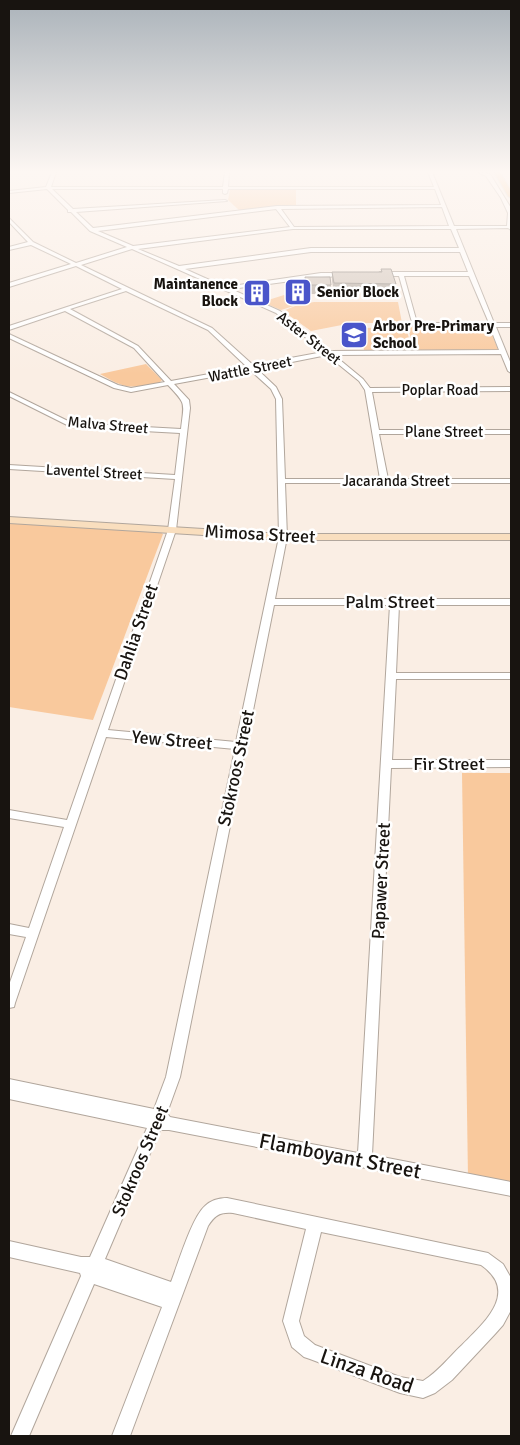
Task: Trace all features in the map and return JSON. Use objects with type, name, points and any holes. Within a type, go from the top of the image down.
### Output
[{"type":"street","name":"Stokroos Street","points":[[20,1436],[89,1268],[161,1121],[176,1064],[283,537],[279,399],[274,388],[210,329],[31,243],[28,239]]},
{"type":"street","name":"Aster Street","points":[[112,239],[278,312],[330,353],[361,380],[368,390]]},
{"type":"street","points":[[9,285],[131,248],[200,239]]},
{"type":"street","points":[[458,239],[511,371]]},
{"type":"street","points":[[9,249],[31,243]]},
{"type":"street","points":[[178,268],[314,250],[462,250]]},
{"type":"street","points":[[225,289],[324,274],[354,274]]},
{"type":"street","points":[[373,274],[471,274]]},
{"type":"street","points":[[401,274],[414,325],[511,325]]},
{"type":"street","points":[[9,328],[126,288]]},
{"type":"street","name":"Dahlia Street","points":[[9,1003],[34,934],[69,824],[103,734],[172,530],[187,404],[136,347],[65,309]]},
{"type":"street","name":"Wattle Street","points":[[9,336],[119,388],[136,390],[330,353],[503,352]]},
{"type":"street","name":"Poplar Road","points":[[368,390],[511,389]]},
{"type":"street","points":[[368,390],[384,480]]},
{"type":"street","name":"Malva Street","points":[[9,394],[71,425],[184,431]]},
{"type":"street","name":"Plane Street","points":[[376,432],[511,432]]},
{"type":"street","name":"Laventel Street","points":[[9,467],[178,477]]},
{"type":"street","name":"Jacaranda Street","points":[[282,481],[511,481]]},
{"type":"street","name":"Mimosa Street","points":[[9,520],[283,537],[511,537]]},
{"type":"street","name":"Palm Street","points":[[269,602],[511,602]]},
{"type":"street","name":"Papawer Street","points":[[365,1160],[395,602]]},
{"type":"street","points":[[391,676],[511,676]]},
{"type":"street","name":"Yew Street","points":[[103,734],[242,746]]},
{"type":"street","name":"Fir Street","points":[[386,764],[511,764]]},
{"type":"street","points":[[9,814],[69,824]]},
{"type":"street","points":[[9,929],[34,934]]},
{"type":"street","name":"Flamboyant Street","points":[[9,1085],[161,1121]]},
{"type":"street","name":"Flamboyant Street","points":[[9,1093],[365,1160],[511,1190]]},
{"type":"street","name":"Linza Road","points":[[121,1436],[202,1222],[212,1208],[225,1205],[483,1258],[497,1268],[506,1283],[507,1291],[504,1310],[438,1381],[423,1390],[400,1385],[310,1351],[298,1340],[291,1321],[315,1224]]},
{"type":"street","points":[[9,1249],[89,1268],[173,1297]]},
{"type":"shaded area","points":[[284,295],[303,304],[314,302],[398,302],[402,323],[352,323],[311,331],[283,311],[300,304],[281,310],[262,302]]},
{"type":"shaded area","points":[[406,327],[412,350],[364,350],[361,328]]},
{"type":"shaded area","points":[[408,327],[483,327],[490,329],[498,349],[496,351],[414,351]]},
{"type":"shaded area","points":[[146,364],[162,380],[159,383],[134,387],[117,383],[100,374]]},
{"type":"shaded area","points":[[9,522],[158,531],[163,534],[93,720],[9,707]]},
{"type":"shaded area","points":[[462,773],[511,773],[511,1187],[468,1178]]},
{"type":"building","points":[[381,269],[391,269],[396,284],[334,283],[332,272],[382,272]]},
{"type":"building","points":[[305,277],[330,277],[331,285],[306,285]]},
{"type":"place","name":"Senior Block","points":[[298,292]]},
{"type":"place","name":"Maintanence Block","points":[[257,293]]},
{"type":"place","name":"Arbor Pre-Primary School","points":[[354,335]]}]
